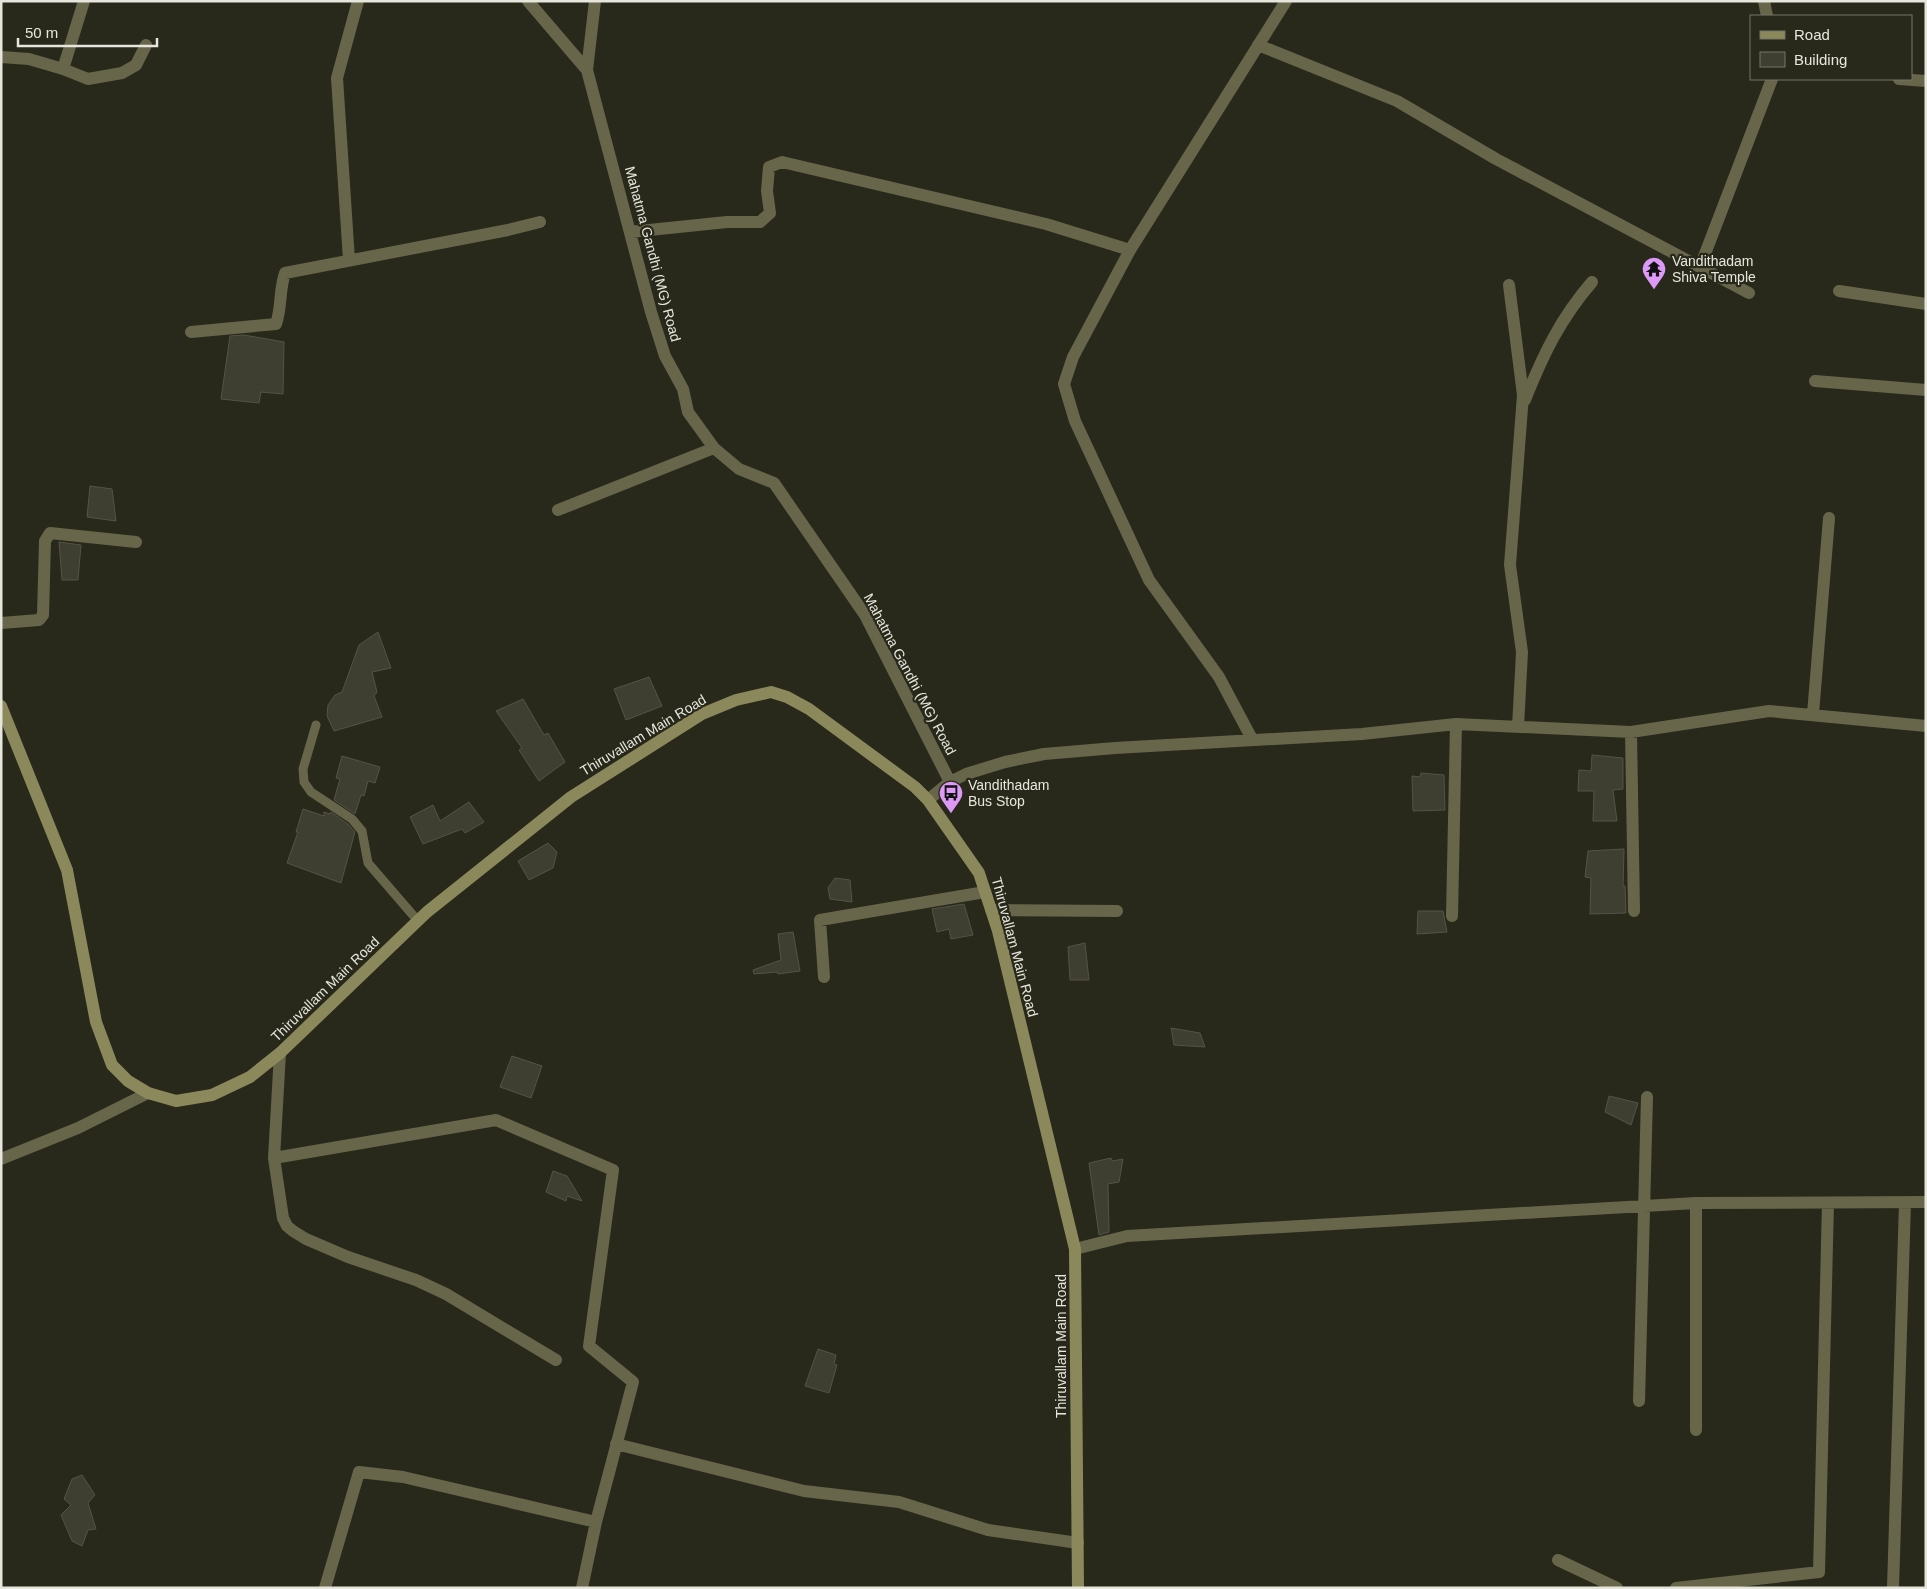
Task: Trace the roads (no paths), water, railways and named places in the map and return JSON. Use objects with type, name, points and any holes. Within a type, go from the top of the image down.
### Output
[{"type":"main road","name":"Thiruvallam Main Road","points":[[1,706],[66,870],[96,1022],[112,1066],[128,1081],[148,1093],[176,1101],[212,1095],[250,1077],[280,1053],[418,921],[571,797],[702,714],[754,695],[771,692],[787,697],[809,709],[915,787],[928,800],[979,873],[986,892],[998,931],[1075,1249],[1078,1588]]},
{"type":"street","points":[[63,69],[84,1]]},
{"type":"street","points":[[349,260],[337,78],[358,1]]},
{"type":"street","points":[[528,1],[588,70]]},
{"type":"street","name":"Mahatma Gandhi (MG) Road","points":[[595,1],[588,70],[651,312],[665,356],[683,389],[688,412],[714,448],[739,469],[774,484],[864,615],[950,782]]},
{"type":"street","points":[[1252,739],[1219,677],[1149,580],[1075,421],[1064,384],[1073,356],[1130,250],[1286,1]]},
{"type":"street","points":[[1764,1],[1767,15]]},
{"type":"street","points":[[1,57],[29,59],[88,79],[122,73],[136,65],[146,45]]},
{"type":"street","points":[[1258,46],[1397,101],[1496,159],[1749,293]]},
{"type":"street","points":[[1700,267],[1772,80]]},
{"type":"street","points":[[1912,80],[1926,81]]},
{"type":"street","points":[[630,232],[727,222],[760,222],[770,213],[767,191],[769,167],[782,162],[1046,224],[1130,250]]},
{"type":"street","points":[[191,332],[276,324],[281,312],[280,285],[285,272],[508,230],[540,222]]},
{"type":"street","points":[[1523,404],[1542,358],[1572,306],[1592,282]]},
{"type":"street","points":[[1509,285],[1523,395],[1510,565],[1522,652],[1518,727]]},
{"type":"street","points":[[1839,291],[1926,304]]},
{"type":"street","points":[[1815,381],[1926,390]]},
{"type":"street","points":[[558,510],[714,448]]},
{"type":"street","points":[[1813,714],[1829,518]]},
{"type":"street","points":[[1,623],[38,620],[43,615],[45,541],[50,533],[136,542]]},
{"type":"street","points":[[928,800],[950,782],[966,774],[1005,762],[1044,754],[1252,739],[1362,734],[1456,724],[1631,732],[1770,711],[1926,726]]},
{"type":"street","points":[[1452,916],[1456,724]]},
{"type":"street","points":[[1631,732],[1634,911]]},
{"type":"street","points":[[824,977],[820,920],[986,892]]},
{"type":"street","points":[[991,910],[1117,911]]},
{"type":"street","points":[[280,1053],[274,1158],[283,1218],[287,1226],[306,1239],[416,1280],[446,1294],[556,1360]]},
{"type":"street","points":[[1,1159],[78,1128],[148,1093]]},
{"type":"street","points":[[1639,1401],[1647,1097]]},
{"type":"street","points":[[274,1158],[496,1120],[613,1170],[589,1346],[632,1382],[596,1522],[582,1588]]},
{"type":"street","points":[[1893,1588],[1904,1202]]},
{"type":"street","points":[[1075,1249],[1127,1236],[1696,1203],[1926,1202]]},
{"type":"street","points":[[1696,1203],[1696,1430]]},
{"type":"street","points":[[1676,1588],[1819,1572],[1828,1203]]},
{"type":"street","points":[[616,1444],[804,1491],[899,1502],[988,1530],[1078,1543]]},
{"type":"street","points":[[325,1588],[358,1472],[403,1477],[596,1522]]},
{"type":"street","points":[[1558,1560],[1617,1588]]},
{"type":"lane","points":[[316,725],[302,768],[304,782],[311,792],[352,819],[362,830],[368,863],[418,921]]},
{"type":"place","name":"Vandithadam Shiva Temple","points":[[1654,290]]},
{"type":"place","name":"Vandithadam Bus Stop","points":[[951,814]]}]
